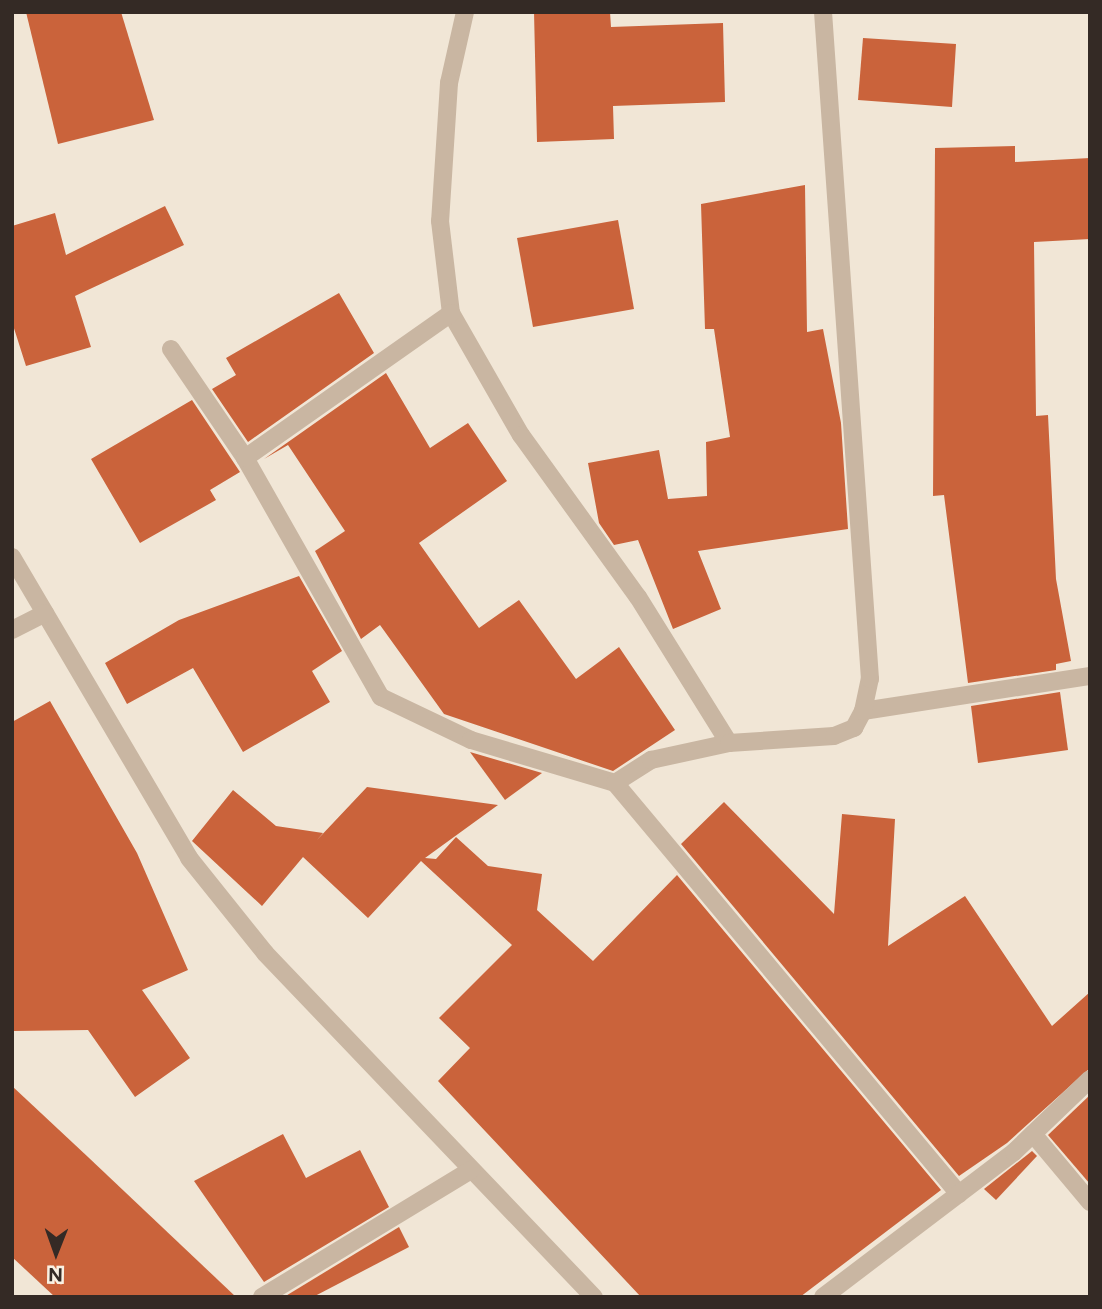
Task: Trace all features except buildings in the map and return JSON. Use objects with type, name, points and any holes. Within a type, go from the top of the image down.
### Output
[{"type":"street","points":[[465,12],[450,83],[440,221],[451,313],[521,435],[638,597],[729,743]]},
{"type":"street","points":[[615,783],[651,760],[729,743],[834,736],[853,728],[863,711],[870,679],[822,12]]},
{"type":"street","points":[[245,457],[451,313]]},
{"type":"street","points":[[171,349],[245,457],[381,697],[471,740],[615,783],[959,1194]]},
{"type":"street","points":[[12,558],[189,858],[265,953],[594,1297]]},
{"type":"street","points":[[12,630],[45,613]]},
{"type":"street","points":[[863,711],[1090,676]]},
{"type":"street","points":[[823,1297],[1033,1134],[1090,1079]]},
{"type":"street","points":[[1033,1134],[1090,1202]]},
{"type":"street","points":[[262,1297],[471,1170]]}]
